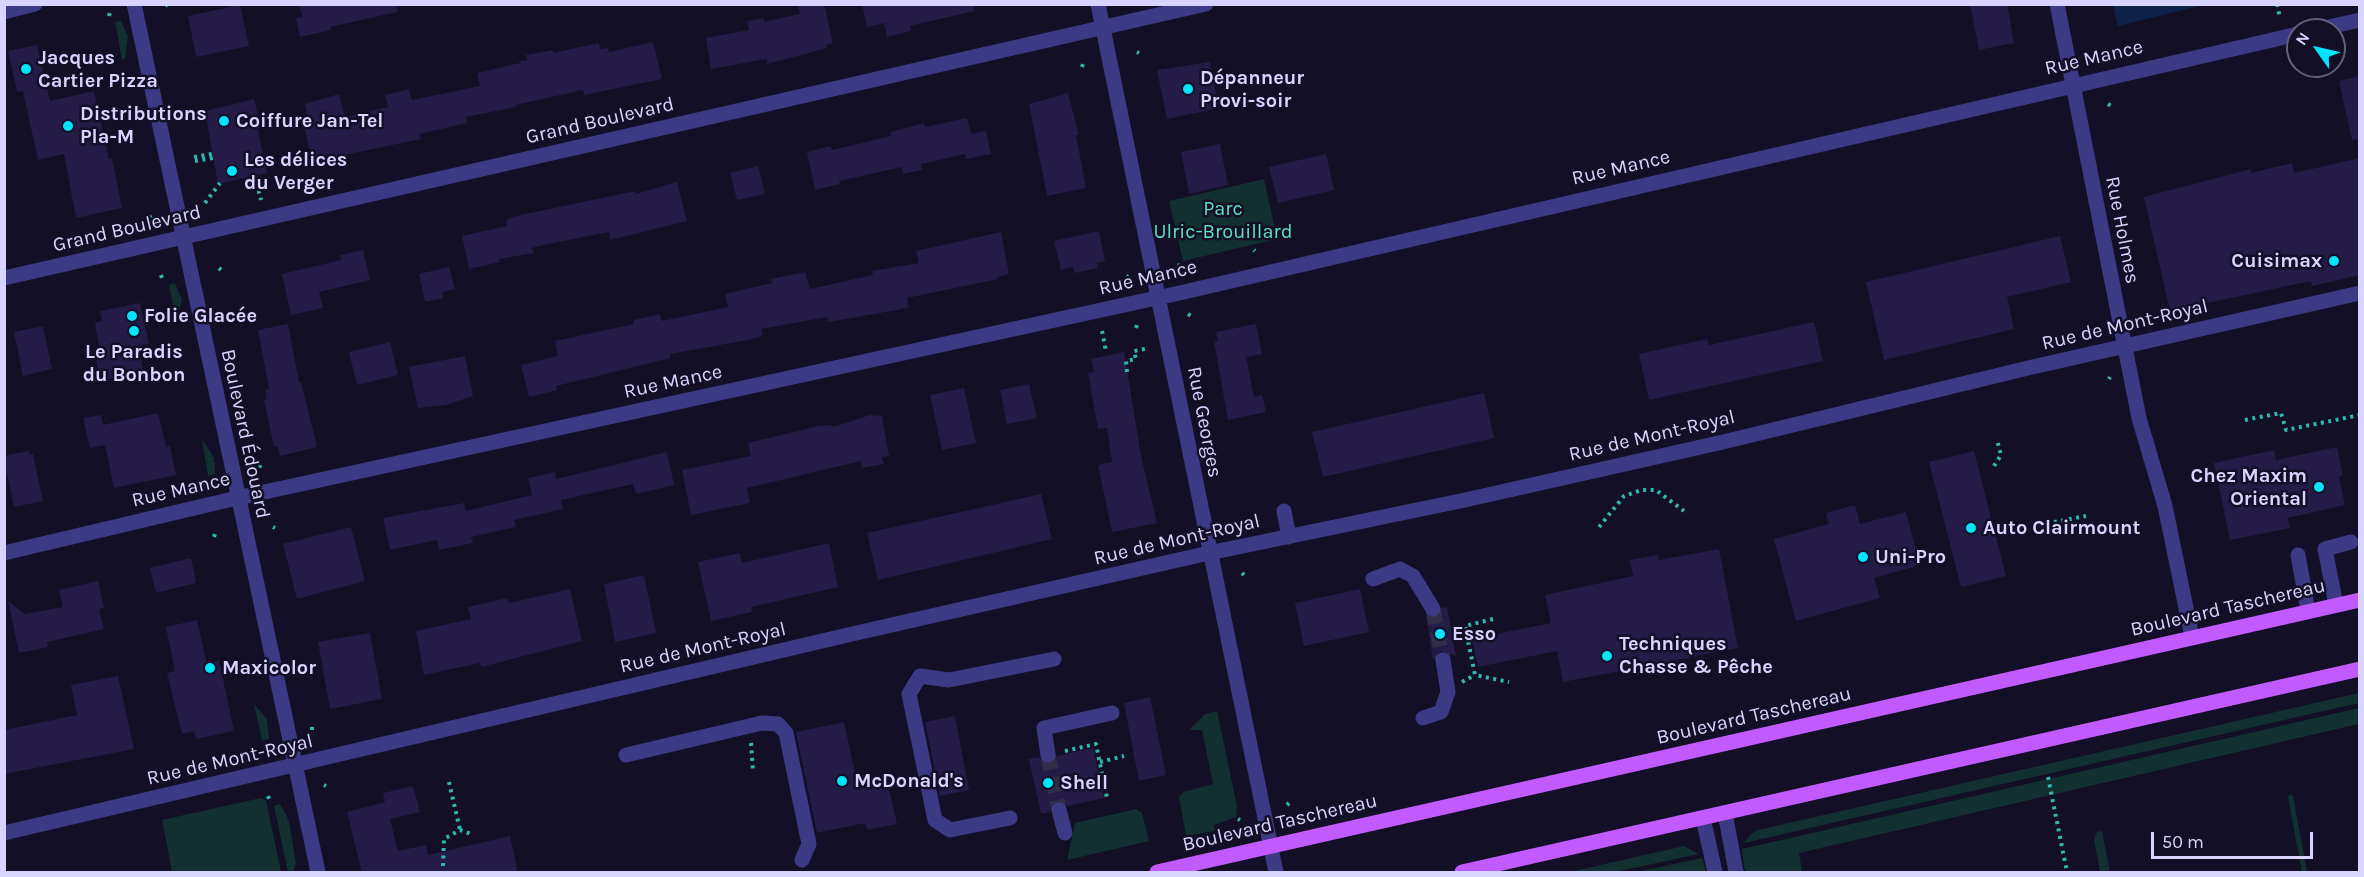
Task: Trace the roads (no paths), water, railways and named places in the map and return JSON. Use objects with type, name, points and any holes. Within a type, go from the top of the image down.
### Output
[{"type":"main road","name":"Boulevard Taschereau","points":[[1157,873],[2360,600]]},
{"type":"main road","points":[[1462,873],[2360,669]]},
{"type":"street","points":[[4,12],[35,4]]},
{"type":"street","name":"Boulevard Édouard","points":[[134,4],[293,767],[318,873]]},
{"type":"street","name":"Rue Georges","points":[[1098,4],[1276,873]]},
{"type":"street","name":"Grand Boulevard","points":[[4,278],[1206,4]]},
{"type":"street","name":"Rue Holmes","points":[[2057,4],[2124,348],[2139,418],[2164,506],[2192,637]]},
{"type":"street","name":"Rue Mance","points":[[4,553],[237,498],[1157,298],[2073,84],[2286,37]]},
{"type":"street","name":"Rue de Mont-Royal","points":[[4,833],[1209,553],[1723,442],[2028,368],[2360,293]]},
{"type":"street","points":[[1284,511],[1289,537]]},
{"type":"street","points":[[2336,605],[2325,549],[2351,542]]},
{"type":"street","points":[[2298,555],[2308,611]]},
{"type":"street","points":[[1373,579],[1400,568],[1413,576],[1432,609]]},
{"type":"street","points":[[1010,818],[950,830],[935,820],[909,693],[920,676],[949,680],[1054,659]]},
{"type":"street","points":[[1423,717],[1441,712],[1448,692],[1443,660]]},
{"type":"street","points":[[1053,754],[1044,728],[1112,713]]},
{"type":"street","points":[[626,756],[762,723],[778,724],[786,733],[809,844],[802,860]]},
{"type":"street","points":[[1059,810],[1065,833]]},
{"type":"street","points":[[1725,813],[1736,873]]},
{"type":"street","points":[[1703,818],[1715,873]]},
{"type":"water","points":[[2113,4],[2204,5],[2118,26]]},
{"type":"tunnel","points":[[1433,609],[1443,660]]},
{"type":"tunnel","points":[[1048,755],[1059,810]]},
{"type":"place","name":"Jacques Cartier Pizza","points":[[26,69]]},
{"type":"place","name":"Dépanneur Provi-soir","points":[[1188,89]]},
{"type":"place","name":"Coiffure Jan-Tel","points":[[224,121]]},
{"type":"place","name":"Distributions Pla-M","points":[[68,126]]},
{"type":"place","name":"Les délices du Verger","points":[[232,171]]},
{"type":"place","name":"Cuisimax","points":[[2334,261]]},
{"type":"place","name":"Folie Glacée","points":[[132,316]]},
{"type":"place","name":"Le Paradis du Bonbon","points":[[134,331]]},
{"type":"place","name":"Chez Maxim Oriental","points":[[2319,487]]},
{"type":"place","name":"Auto Clairmount","points":[[1971,528]]},
{"type":"place","name":"Uni-Pro","points":[[1863,557]]},
{"type":"place","name":"Esso","points":[[1440,634]]},
{"type":"place","name":"Techniques Chasse & Pêche","points":[[1607,656]]},
{"type":"place","name":"Maxicolor","points":[[210,668]]},
{"type":"place","name":"McDonald's","points":[[842,781]]},
{"type":"place","name":"Shell","points":[[1048,783]]},
{"type":"park label","name":"Parc Ulric-Brouillard","points":[[1223,220]]}]
